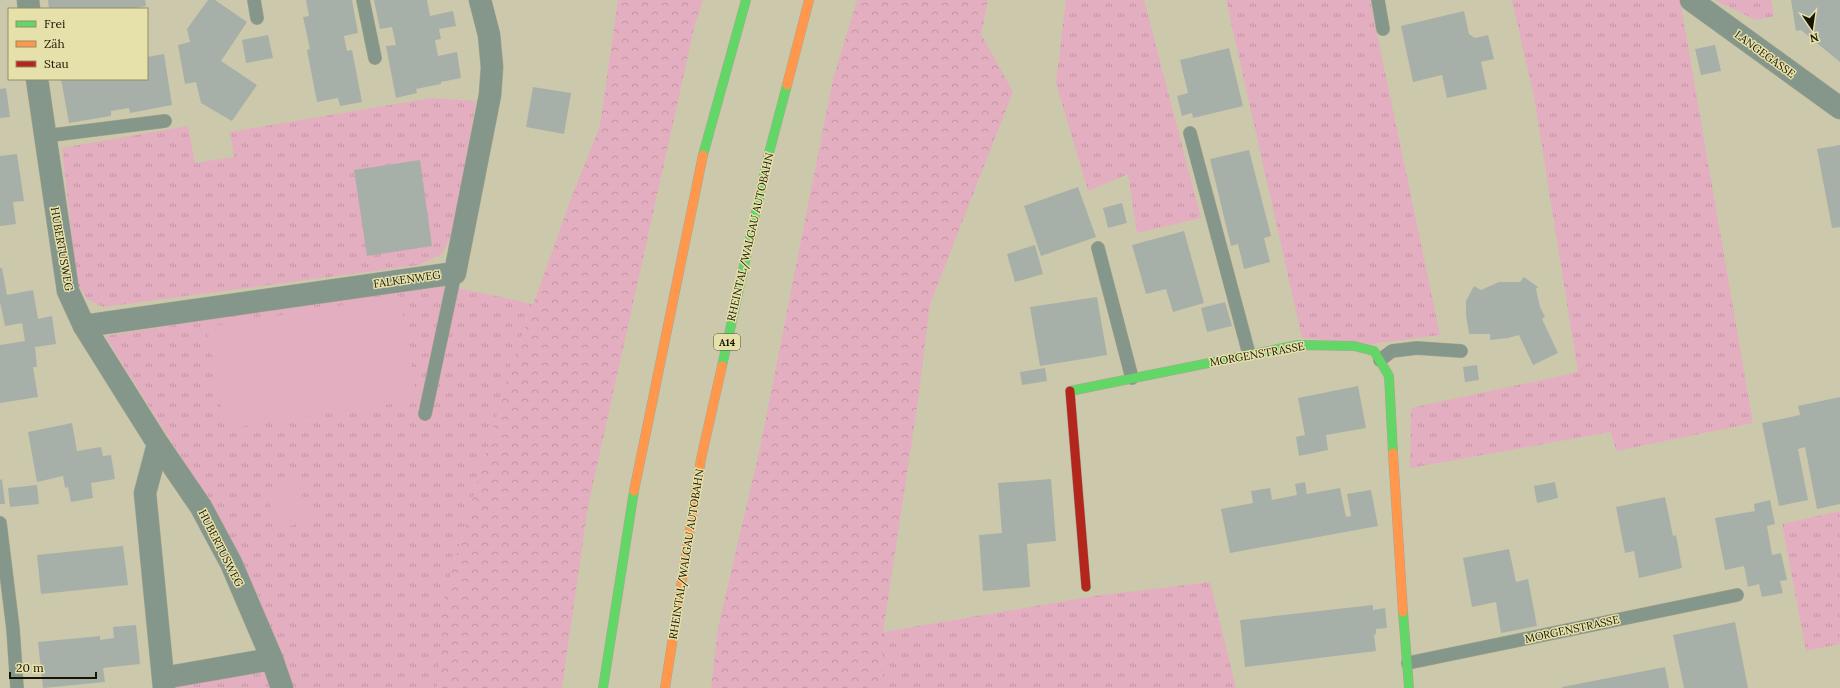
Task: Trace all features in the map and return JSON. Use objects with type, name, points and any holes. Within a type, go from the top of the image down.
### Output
[{"type":"main road","points":[[603,688],[635,482],[694,189],[746,0]]},
{"type":"main road","name":"RHEINTAL/WALGAU AUTOBAHN","points":[[665,688],[701,459],[769,153],[808,0]]},
{"type":"main road","name":"MORGENSTRASSE","points":[[1086,587],[1070,390],[1298,345],[1354,346],[1374,352],[1389,376],[1399,559],[1409,688]]},
{"type":"street","name":"FALKENWEG","points":[[84,326],[454,273],[490,95],[492,67],[489,35],[480,0]]},
{"type":"street","name":"LANGEGASSE","points":[[1690,0],[1840,108]]},
{"type":"street","name":"HUBERTUSWEG","points":[[37,80],[68,291],[84,326],[158,444],[201,508],[231,563],[272,659],[282,688]]},
{"type":"street","points":[[158,444],[145,493],[164,683],[272,659]]},
{"type":"lane","points":[[254,0],[257,18]]},
{"type":"lane","points":[[363,0],[375,58]]},
{"type":"lane","points":[[1378,0],[1383,29]]},
{"type":"lane","points":[[45,136],[165,121]]},
{"type":"lane","points":[[1190,133],[1249,354]]},
{"type":"lane","points":[[1098,248],[1132,378]]},
{"type":"lane","points":[[425,414],[454,273]]},
{"type":"lane","points":[[1380,360],[1392,351],[1417,348],[1461,351]]},
{"type":"lane","points":[[0,523],[13,629],[18,688]]},
{"type":"lane","name":"MORGENSTRASSE","points":[[1408,663],[1736,595]]},
{"type":"green space","points":[[618,0],[703,0],[695,24],[588,506],[562,688],[437,688],[443,602],[509,372],[572,196],[600,126]]},
{"type":"green space","points":[[857,0],[988,0],[981,34],[1013,92],[930,304],[917,407],[883,632],[882,688],[711,688],[718,628],[760,448],[833,79]]},
{"type":"green space","points":[[1066,0],[1144,0],[1201,218],[1137,233],[1128,174],[1088,191],[1056,83]]},
{"type":"green space","points":[[1226,0],[1370,0],[1440,335],[1370,344],[1302,338]]},
{"type":"green space","points":[[1512,0],[1680,0],[1753,423],[1616,451],[1611,432],[1410,468],[1411,408],[1578,372],[1534,97]]},
{"type":"green space","points":[[1714,0],[1771,0],[1774,16],[1756,20]]},
{"type":"green space","points":[[431,98],[476,101],[453,232],[442,254],[419,265],[103,307],[87,299],[77,283],[62,148],[188,126],[195,163],[234,157],[230,132]]},
{"type":"green space","points":[[434,283],[533,304],[509,372],[443,602],[437,688],[169,688],[278,660],[259,597],[204,494],[105,336]]},
{"type":"green space","points":[[400,296],[417,400],[225,429],[207,327]]},
{"type":"green space","points":[[297,480],[310,519],[278,530],[265,490]]},
{"type":"green space","points":[[1840,511],[1840,644],[1806,651],[1782,524]]},
{"type":"green space","points":[[1210,582],[1236,688],[882,688],[883,632],[1095,596]]},
{"type":"building","points":[[48,0],[145,0],[146,6],[135,8],[49,8]]},
{"type":"building","points":[[208,0],[215,0],[247,22],[221,61],[257,85],[232,121],[201,103],[196,82],[185,84],[178,45],[190,42],[187,29]]},
{"type":"building","points":[[306,0],[352,0],[358,33],[344,36],[347,51],[352,50],[362,102],[340,106],[338,98],[317,102],[307,50],[310,49],[303,17],[309,16]]},
{"type":"building","points":[[374,0],[427,0],[430,16],[453,11],[456,26],[439,29],[441,39],[435,40],[438,56],[457,52],[461,78],[416,89],[417,93],[396,98],[386,46],[396,45],[392,27],[380,29]]},
{"type":"building","points":[[1791,0],[1840,0],[1840,62],[1801,30],[1796,31]]},
{"type":"building","points":[[1464,11],[1469,34],[1475,38],[1488,35],[1494,59],[1481,62],[1487,89],[1447,98],[1442,75],[1413,82],[1401,26]]},
{"type":"building","points":[[268,35],[273,58],[246,63],[242,40]]},
{"type":"building","points":[[1715,45],[1721,71],[1701,75],[1695,49]]},
{"type":"building","points":[[1229,48],[1243,106],[1193,118],[1192,113],[1182,116],[1177,96],[1188,93],[1180,60]]},
{"type":"building","points":[[164,54],[172,105],[130,113],[129,108],[111,111],[111,116],[69,123],[61,80],[148,80],[148,57]]},
{"type":"building","points":[[533,87],[571,93],[564,134],[526,127]]},
{"type":"building","points":[[6,88],[10,117],[0,118],[0,89]]},
{"type":"building","points":[[1840,145],[1840,227],[1832,228],[1817,149]]},
{"type":"building","points":[[1249,150],[1271,236],[1264,238],[1270,262],[1244,269],[1238,244],[1231,246],[1210,159]]},
{"type":"building","points":[[17,154],[24,201],[13,202],[16,224],[0,226],[0,156]]},
{"type":"building","points":[[420,160],[432,246],[367,256],[354,170]]},
{"type":"building","points":[[1078,187],[1096,237],[1041,256],[1024,206]]},
{"type":"building","points":[[1122,203],[1127,223],[1108,228],[1103,208]]},
{"type":"building","points":[[1184,231],[1204,303],[1173,312],[1166,289],[1146,294],[1132,245]]},
{"type":"building","points":[[1035,245],[1043,274],[1015,282],[1007,254]]},
{"type":"building","points":[[0,268],[2,268],[7,295],[33,290],[38,319],[52,316],[56,344],[35,347],[37,367],[33,367],[38,397],[0,403],[0,345],[25,341],[22,323],[5,326],[0,302]]},
{"type":"building","points":[[1524,277],[1538,287],[1536,289],[1540,307],[1545,317],[1542,319],[1558,353],[1533,365],[1519,335],[1490,340],[1490,334],[1469,334],[1466,315],[1466,301],[1474,286],[1481,290],[1499,282],[1520,282]]},
{"type":"building","points":[[1097,297],[1107,355],[1040,366],[1030,307]]},
{"type":"building","points":[[1225,302],[1232,326],[1207,332],[1201,308]]},
{"type":"building","points":[[1477,365],[1479,380],[1465,382],[1463,367]]},
{"type":"building","points":[[1045,368],[1047,381],[1022,385],[1020,372]]},
{"type":"building","points":[[1358,386],[1366,428],[1326,435],[1328,450],[1299,456],[1296,437],[1305,435],[1298,398]]},
{"type":"building","points":[[1840,397],[1840,504],[1817,509],[1805,447],[1798,449],[1808,500],[1779,506],[1762,423],[1800,415],[1798,406]]},
{"type":"building","points":[[72,423],[77,451],[101,447],[103,456],[111,455],[115,479],[91,483],[93,498],[71,502],[68,487],[65,488],[63,476],[37,482],[28,432]]},
{"type":"building","points":[[2,479],[5,504],[0,504],[0,480]]},
{"type":"building","points":[[1051,479],[1056,541],[1027,544],[1030,587],[983,591],[979,535],[1002,533],[998,483]]},
{"type":"building","points":[[1305,482],[1307,494],[1340,488],[1346,517],[1351,516],[1347,494],[1371,490],[1378,526],[1230,553],[1221,509],[1253,503],[1251,491],[1270,488],[1272,500],[1297,495],[1295,484]]},
{"type":"building","points":[[1555,482],[1558,498],[1537,503],[1534,486]]},
{"type":"building","points":[[37,485],[39,504],[10,507],[8,488]]},
{"type":"building","points":[[1665,497],[1673,536],[1676,535],[1682,568],[1639,578],[1634,551],[1625,553],[1616,507]]},
{"type":"building","points":[[1770,500],[1775,524],[1767,526],[1772,555],[1781,553],[1787,580],[1780,581],[1783,593],[1762,597],[1759,584],[1748,587],[1744,566],[1725,570],[1715,518],[1755,511],[1754,504]]},
{"type":"building","points":[[123,546],[128,585],[41,594],[37,555]]},
{"type":"building","points":[[1509,549],[1516,582],[1528,579],[1537,626],[1501,633],[1496,602],[1472,607],[1463,558]]},
{"type":"building","points":[[1373,605],[1373,610],[1385,608],[1387,628],[1376,629],[1376,634],[1374,635],[1376,651],[1245,667],[1240,620]]},
{"type":"building","points":[[1735,622],[1748,688],[1684,688],[1673,635]]},
{"type":"building","points":[[136,625],[140,664],[103,668],[105,682],[43,688],[38,642],[100,636],[100,640],[114,638],[113,627]]},
{"type":"building","points":[[1665,667],[1669,688],[1562,688],[1562,687]]},
{"type":"traffic: fast","points":[[703,155],[746,0]]},
{"type":"traffic: fast","points":[[722,366],[769,153],[787,85]]},
{"type":"traffic: fast","points":[[1070,391],[1298,345],[1354,346],[1374,351],[1389,376],[1393,453]]},
{"type":"traffic: fast","points":[[603,688],[634,491]]},
{"type":"traffic: fast","points":[[1403,612],[1409,688]]},
{"type":"traffic: slow","points":[[787,85],[809,0]]},
{"type":"traffic: slow","points":[[634,491],[703,155]]},
{"type":"traffic: slow","points":[[665,688],[701,459],[722,366]]},
{"type":"traffic: slow","points":[[1393,453],[1403,612]]},
{"type":"traffic: jam","points":[[1070,391],[1086,587]]}]
